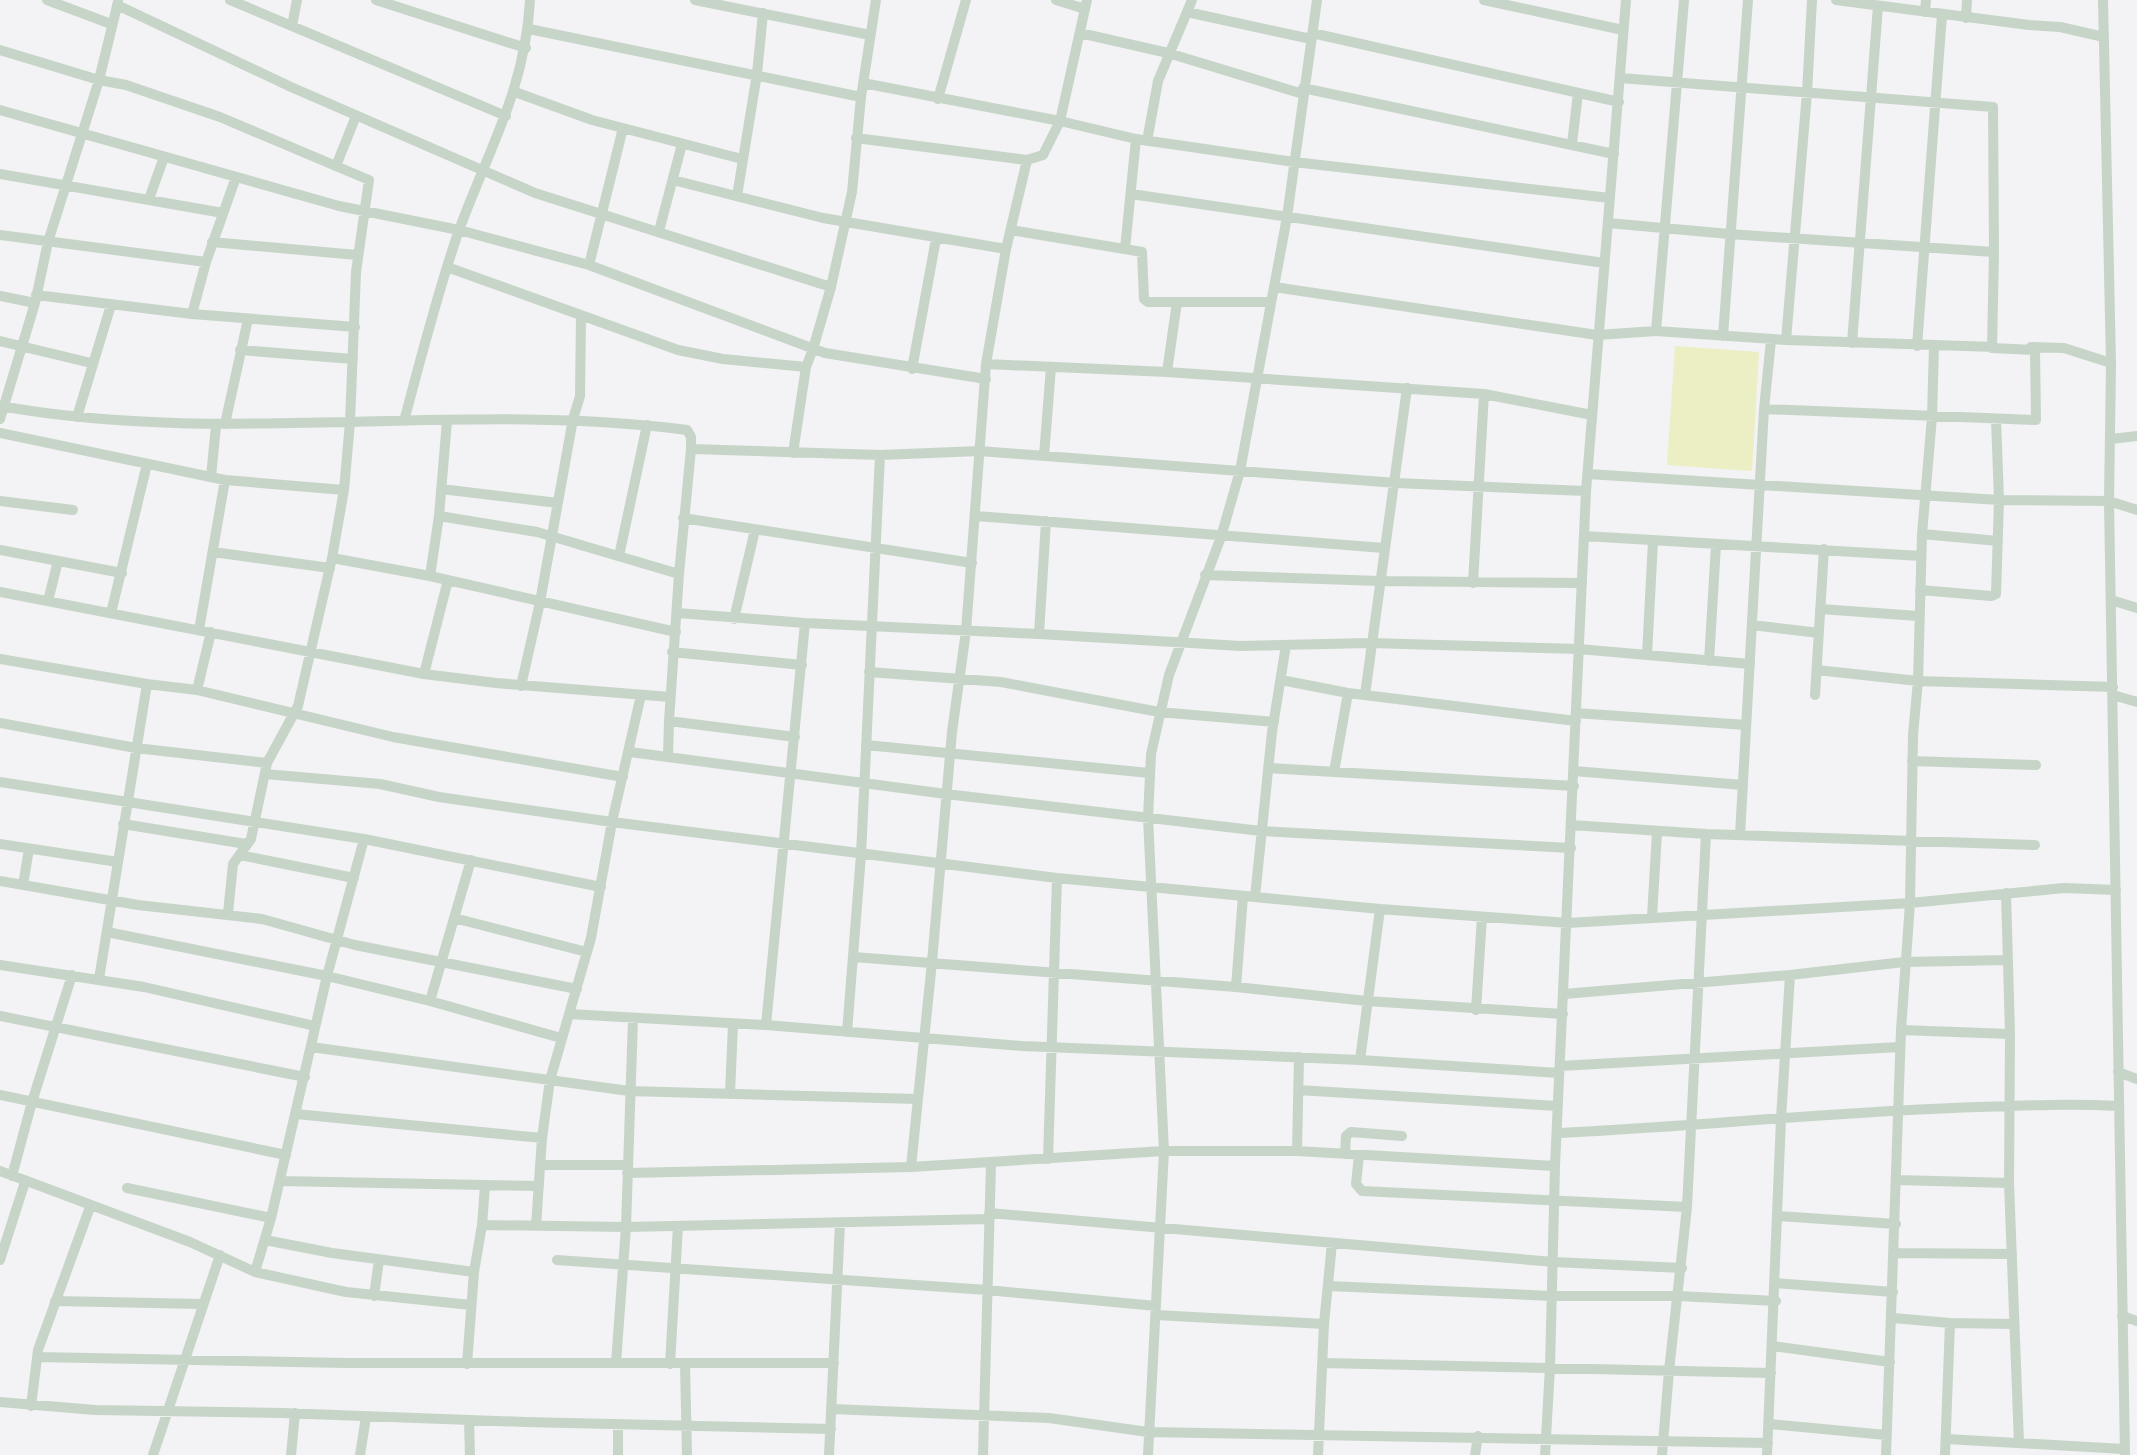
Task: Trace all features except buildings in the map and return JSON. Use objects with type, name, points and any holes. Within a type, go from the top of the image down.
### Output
[{"type":"street","points":[[47,0],[111,24]]},
{"type":"street","points":[[230,0],[506,116]]},
{"type":"street","points":[[292,26],[297,0]]},
{"type":"street","points":[[376,0],[526,48]]},
{"type":"street","points":[[404,421],[459,230],[515,92],[526,48],[530,0]]},
{"type":"street","points":[[695,0],[870,35]]},
{"type":"street","points":[[737,196],[757,74],[757,0]]},
{"type":"street","points":[[793,453],[806,367],[831,287],[855,178],[856,138],[876,0]]},
{"type":"street","points":[[938,99],[966,0]]},
{"type":"street","points":[[856,138],[1027,160],[1043,155],[1060,121],[1086,5],[1056,0]]},
{"type":"street","points":[[1125,249],[1131,194],[1142,140],[1168,53],[1192,0]]},
{"type":"street","points":[[1148,1455],[1164,1151],[1148,818],[1149,773],[1159,712],[1180,641],[1221,537],[1240,471],[1287,217],[1317,0]]},
{"type":"street","points":[[1484,0],[1623,30]]},
{"type":"street","points":[[1545,1455],[1586,491],[1626,0]]},
{"type":"street","points":[[1656,331],[1684,0]]},
{"type":"street","points":[[1723,336],[1748,0]]},
{"type":"street","points":[[1786,340],[1812,0]]},
{"type":"street","points":[[1836,0],[2060,27],[2104,37]]},
{"type":"street","points":[[1925,12],[1926,0]]},
{"type":"street","points":[[1966,18],[1967,0]]},
{"type":"street","points":[[1947,1439],[2124,1452],[2109,501],[2111,363],[2103,0]]},
{"type":"street","points":[[0,419],[36,299],[48,242],[99,80],[118,2],[356,116],[535,193],[831,287]]},
{"type":"street","points":[[1852,343],[1878,6]]},
{"type":"street","points":[[1187,12],[1619,102]]},
{"type":"street","points":[[1917,346],[1942,15]]},
{"type":"street","points":[[529,29],[861,97]]},
{"type":"street","points":[[1080,33],[1168,53],[1303,91],[1614,154]]},
{"type":"street","points":[[0,50],[99,80],[126,85],[220,117],[369,180],[357,255],[344,490],[331,563],[313,651],[295,713],[266,769],[251,839],[233,864],[228,913]]},
{"type":"street","points":[[1620,78],[1993,107],[1992,348]]},
{"type":"street","points":[[863,83],[1142,140],[1294,162],[1610,198]]},
{"type":"street","points":[[515,92],[571,114],[742,159]]},
{"type":"street","points":[[1572,144],[1578,93]]},
{"type":"street","points":[[0,110],[365,212],[459,230],[589,265],[813,349],[912,369],[986,379]]},
{"type":"street","points":[[336,166],[356,116]]},
{"type":"street","points":[[589,265],[623,128]]},
{"type":"street","points":[[659,231],[682,144]]},
{"type":"street","points":[[149,199],[164,157]]},
{"type":"street","points":[[911,1167],[950,753],[966,631],[986,364],[1006,249],[1027,160]]},
{"type":"street","points":[[0,174],[223,213]]},
{"type":"street","points":[[192,314],[212,242],[236,177]]},
{"type":"street","points":[[673,180],[845,223],[1006,249]]},
{"type":"street","points":[[1131,194],[1604,263]]},
{"type":"street","points":[[1608,223],[1994,252]]},
{"type":"street","points":[[1011,230],[1139,251],[1143,255],[1145,301],[1271,302]]},
{"type":"street","points":[[0,235],[206,262]]},
{"type":"street","points":[[912,369],[936,239]]},
{"type":"street","points":[[212,242],[357,255]]},
{"type":"street","points":[[447,267],[699,355],[806,367]]},
{"type":"street","points":[[1274,287],[1597,335],[1656,331],[1771,340],[2035,350],[2036,420],[1764,409]]},
{"type":"street","points":[[0,296],[355,327]]},
{"type":"street","points":[[1167,372],[1177,302]]},
{"type":"street","points":[[77,417],[111,305]]},
{"type":"street","points":[[521,686],[540,602],[580,386],[581,316]]},
{"type":"street","points":[[211,477],[220,425],[248,319]]},
{"type":"street","points":[[1740,835],[1764,409],[1771,340]]},
{"type":"street","points":[[0,341],[91,363]]},
{"type":"street","points":[[1886,1455],[1898,1180],[1900,1047],[1910,903],[1909,842],[1918,681],[1918,616],[1934,346]]},
{"type":"street","points":[[1992,348],[2054,346],[2111,363]]},
{"type":"street","points":[[240,350],[353,359]]},
{"type":"street","points":[[986,364],[1167,372],[1484,394],[1592,415]]},
{"type":"street","points":[[1044,456],[1051,367]]},
{"type":"street","points":[[1365,695],[1407,388]]},
{"type":"street","points":[[1473,583],[1484,394]]},
{"type":"street","points":[[2,406],[77,417],[220,425],[573,419],[687,430],[691,437],[691,449],[672,652],[668,757]]},
{"type":"street","points":[[1920,590],[1996,594],[1999,500],[1996,419]]},
{"type":"street","points":[[430,576],[439,516],[447,421]]},
{"type":"street","points":[[619,556],[647,425]]},
{"type":"street","points":[[0,433],[225,480],[344,490]]},
{"type":"street","points":[[2111,439],[2137,436]]},
{"type":"street","points":[[691,449],[880,455],[980,451],[1396,483],[1586,491]]},
{"type":"street","points":[[847,1032],[861,855],[880,455]]},
{"type":"street","points":[[111,613],[147,464]]},
{"type":"street","points":[[1588,474],[1999,500],[2109,501],[2137,510]]},
{"type":"street","points":[[199,630],[225,480]]},
{"type":"street","points":[[441,489],[558,503]]},
{"type":"street","points":[[0,501],[73,510]]},
{"type":"street","points":[[439,516],[550,535],[679,574]]},
{"type":"street","points":[[976,516],[1384,548]]},
{"type":"street","points":[[683,518],[972,563]]},
{"type":"street","points":[[1039,634],[1046,521]]},
{"type":"street","points":[[734,619],[755,530]]},
{"type":"street","points":[[1922,534],[1998,541]]},
{"type":"street","points":[[1584,536],[1921,556]]},
{"type":"street","points":[[1647,655],[1653,541]]},
{"type":"street","points":[[1709,661],[1716,545]]},
{"type":"street","points":[[1815,695],[1824,549]]},
{"type":"street","points":[[0,550],[122,573]]},
{"type":"street","points":[[213,552],[430,576],[676,632]]},
{"type":"street","points":[[48,601],[58,561]]},
{"type":"street","points":[[1205,575],[1582,583]]},
{"type":"street","points":[[424,674],[448,580]]},
{"type":"street","points":[[0,592],[424,674],[521,686],[670,697]]},
{"type":"street","points":[[2111,600],[2137,608]]},
{"type":"street","points":[[1820,609],[1918,616]]},
{"type":"street","points":[[678,613],[734,619],[1241,646],[1370,643],[1579,649],[1750,664]]},
{"type":"street","points":[[766,1025],[805,623]]},
{"type":"street","points":[[1752,625],[1819,633]]},
{"type":"street","points":[[197,690],[211,632]]},
{"type":"street","points":[[1255,897],[1268,768],[1286,645]]},
{"type":"street","points":[[672,652],[802,665]]},
{"type":"street","points":[[0,659],[197,690],[393,737],[623,777]]},
{"type":"street","points":[[1817,670],[1918,681],[2113,691],[2137,702]]},
{"type":"street","points":[[869,672],[1018,685],[1159,712],[1274,722]]},
{"type":"street","points":[[1281,680],[1348,693],[1576,717],[1746,725]]},
{"type":"street","points":[[99,979],[147,684]]},
{"type":"street","points":[[1334,772],[1348,693]]},
{"type":"street","points":[[536,1226],[542,1138],[550,1080],[587,952],[641,695]]},
{"type":"street","points":[[669,721],[795,737]]},
{"type":"street","points":[[0,723],[266,769],[380,784],[439,797],[785,846],[1057,878],[1380,909],[1568,923],[1910,903],[2064,888],[2116,890]]},
{"type":"street","points":[[866,745],[1149,773]]},
{"type":"street","points":[[630,752],[946,794],[1261,831],[1571,848]]},
{"type":"street","points":[[1912,761],[2036,765]]},
{"type":"street","points":[[1268,768],[1574,786]]},
{"type":"street","points":[[1574,771],[1743,785]]},
{"type":"street","points":[[0,782],[364,839],[601,887]]},
{"type":"street","points":[[123,824],[246,844]]},
{"type":"street","points":[[1571,825],[1657,832],[2035,845]]},
{"type":"street","points":[[1652,917],[1657,832]]},
{"type":"street","points":[[1662,1455],[1687,1207],[1706,834]]},
{"type":"street","points":[[255,1272],[280,1181],[327,976],[364,839]]},
{"type":"street","points":[[0,844],[118,862]]},
{"type":"street","points":[[23,885],[29,849]]},
{"type":"street","points":[[240,855],[354,878]]},
{"type":"street","points":[[430,1001],[471,860]]},
{"type":"street","points":[[1048,1159],[1057,878]]},
{"type":"street","points":[[0,881],[112,901],[228,913],[277,922],[337,940],[577,989]]},
{"type":"street","points":[[2006,893],[2010,1034],[2009,1183],[2019,1443]]},
{"type":"street","points":[[1236,987],[1243,896]]},
{"type":"street","points":[[1360,1060],[1380,909]]},
{"type":"street","points":[[1476,1010],[1482,917]]},
{"type":"street","points":[[454,918],[587,952]]},
{"type":"street","points":[[107,932],[327,976],[561,1038]]},
{"type":"street","points":[[854,957],[1155,980],[1476,1010],[1563,1014]]},
{"type":"street","points":[[1564,994],[1904,962],[2008,960]]},
{"type":"street","points":[[0,965],[99,979],[207,1000],[315,1026]]},
{"type":"street","points":[[12,1176],[72,975]]},
{"type":"street","points":[[832,1409],[1049,1418],[1148,1432],[1663,1440],[1767,1449],[1790,975]]},
{"type":"street","points":[[569,1014],[766,1025],[1051,1047],[1560,1070],[1696,1058],[1900,1047]]},
{"type":"street","points":[[0,1016],[305,1077]]},
{"type":"street","points":[[616,1363],[626,1227],[633,1019]]},
{"type":"street","points":[[730,1094],[733,1024]]},
{"type":"street","points":[[1901,1030],[2010,1034]]},
{"type":"street","points":[[311,1047],[629,1091],[917,1099]]},
{"type":"street","points":[[1297,1151],[1299,1057]]},
{"type":"street","points":[[2118,1072],[2137,1079]]},
{"type":"street","points":[[1298,1090],[1558,1106]]},
{"type":"street","points":[[0,1095],[286,1155]]},
{"type":"street","points":[[1557,1133],[1692,1127],[1900,1110],[2067,1103],[2118,1106]]},
{"type":"street","points":[[296,1114],[542,1138]]},
{"type":"street","points":[[1345,1154],[1346,1136],[1351,1132],[1402,1136]]},
{"type":"street","points":[[540,1165],[627,1169],[911,1167],[1164,1151],[1297,1151],[1555,1166]]},
{"type":"street","points":[[1359,1155],[1356,1184],[1362,1191],[1687,1207]]},
{"type":"street","points":[[983,1455],[991,1163]]},
{"type":"street","points":[[0,1171],[220,1255],[255,1272],[320,1288],[471,1305]]},
{"type":"street","points":[[1898,1180],[2009,1183]]},
{"type":"street","points":[[280,1181],[539,1186]]},
{"type":"street","points":[[0,1259],[25,1182]]},
{"type":"street","points":[[467,1364],[485,1186]]},
{"type":"street","points":[[127,1188],[271,1218]]},
{"type":"street","points":[[31,1406],[37,1357],[90,1207]]},
{"type":"street","points":[[482,1225],[626,1227],[840,1223],[989,1216],[1554,1262],[1682,1268]]},
{"type":"street","points":[[1778,1216],[1896,1224]]},
{"type":"street","points":[[829,1455],[840,1223]]},
{"type":"street","points":[[670,1364],[678,1226]]},
{"type":"street","points":[[265,1240],[379,1260],[474,1272]]},
{"type":"street","points":[[1318,1455],[1324,1324],[1332,1243]]},
{"type":"street","points":[[1894,1253],[2012,1254]]},
{"type":"street","points":[[153,1455],[182,1360],[220,1255]]},
{"type":"street","points":[[374,1296],[379,1260]]},
{"type":"street","points":[[557,1260],[987,1290],[1156,1310],[1324,1324]]},
{"type":"street","points":[[1775,1283],[1893,1292]]},
{"type":"street","points":[[1329,1286],[1552,1296],[1678,1296],[1776,1301]]},
{"type":"street","points":[[55,1301],[202,1304]]},
{"type":"street","points":[[2122,1316],[2137,1321]]},
{"type":"street","points":[[1893,1318],[2014,1324]]},
{"type":"street","points":[[1945,1455],[1950,1323]]},
{"type":"street","points":[[1773,1346],[1890,1362]]},
{"type":"street","points":[[37,1357],[467,1364],[834,1363]]},
{"type":"street","points":[[1323,1363],[1771,1373]]},
{"type":"street","points":[[685,1364],[687,1455]]},
{"type":"street","points":[[0,1402],[95,1410],[831,1429]]},
{"type":"street","points":[[291,1455],[295,1413]]},
{"type":"street","points":[[360,1455],[366,1417]]},
{"type":"street","points":[[469,1420],[470,1455]]},
{"type":"street","points":[[1769,1424],[1886,1435]]},
{"type":"street","points":[[618,1425],[618,1455]]},
{"type":"street","points":[[1475,1455],[1478,1436]]},
{"type":"green space","points":[[1675,346],[1759,352],[1752,471],[1667,465]]}]
